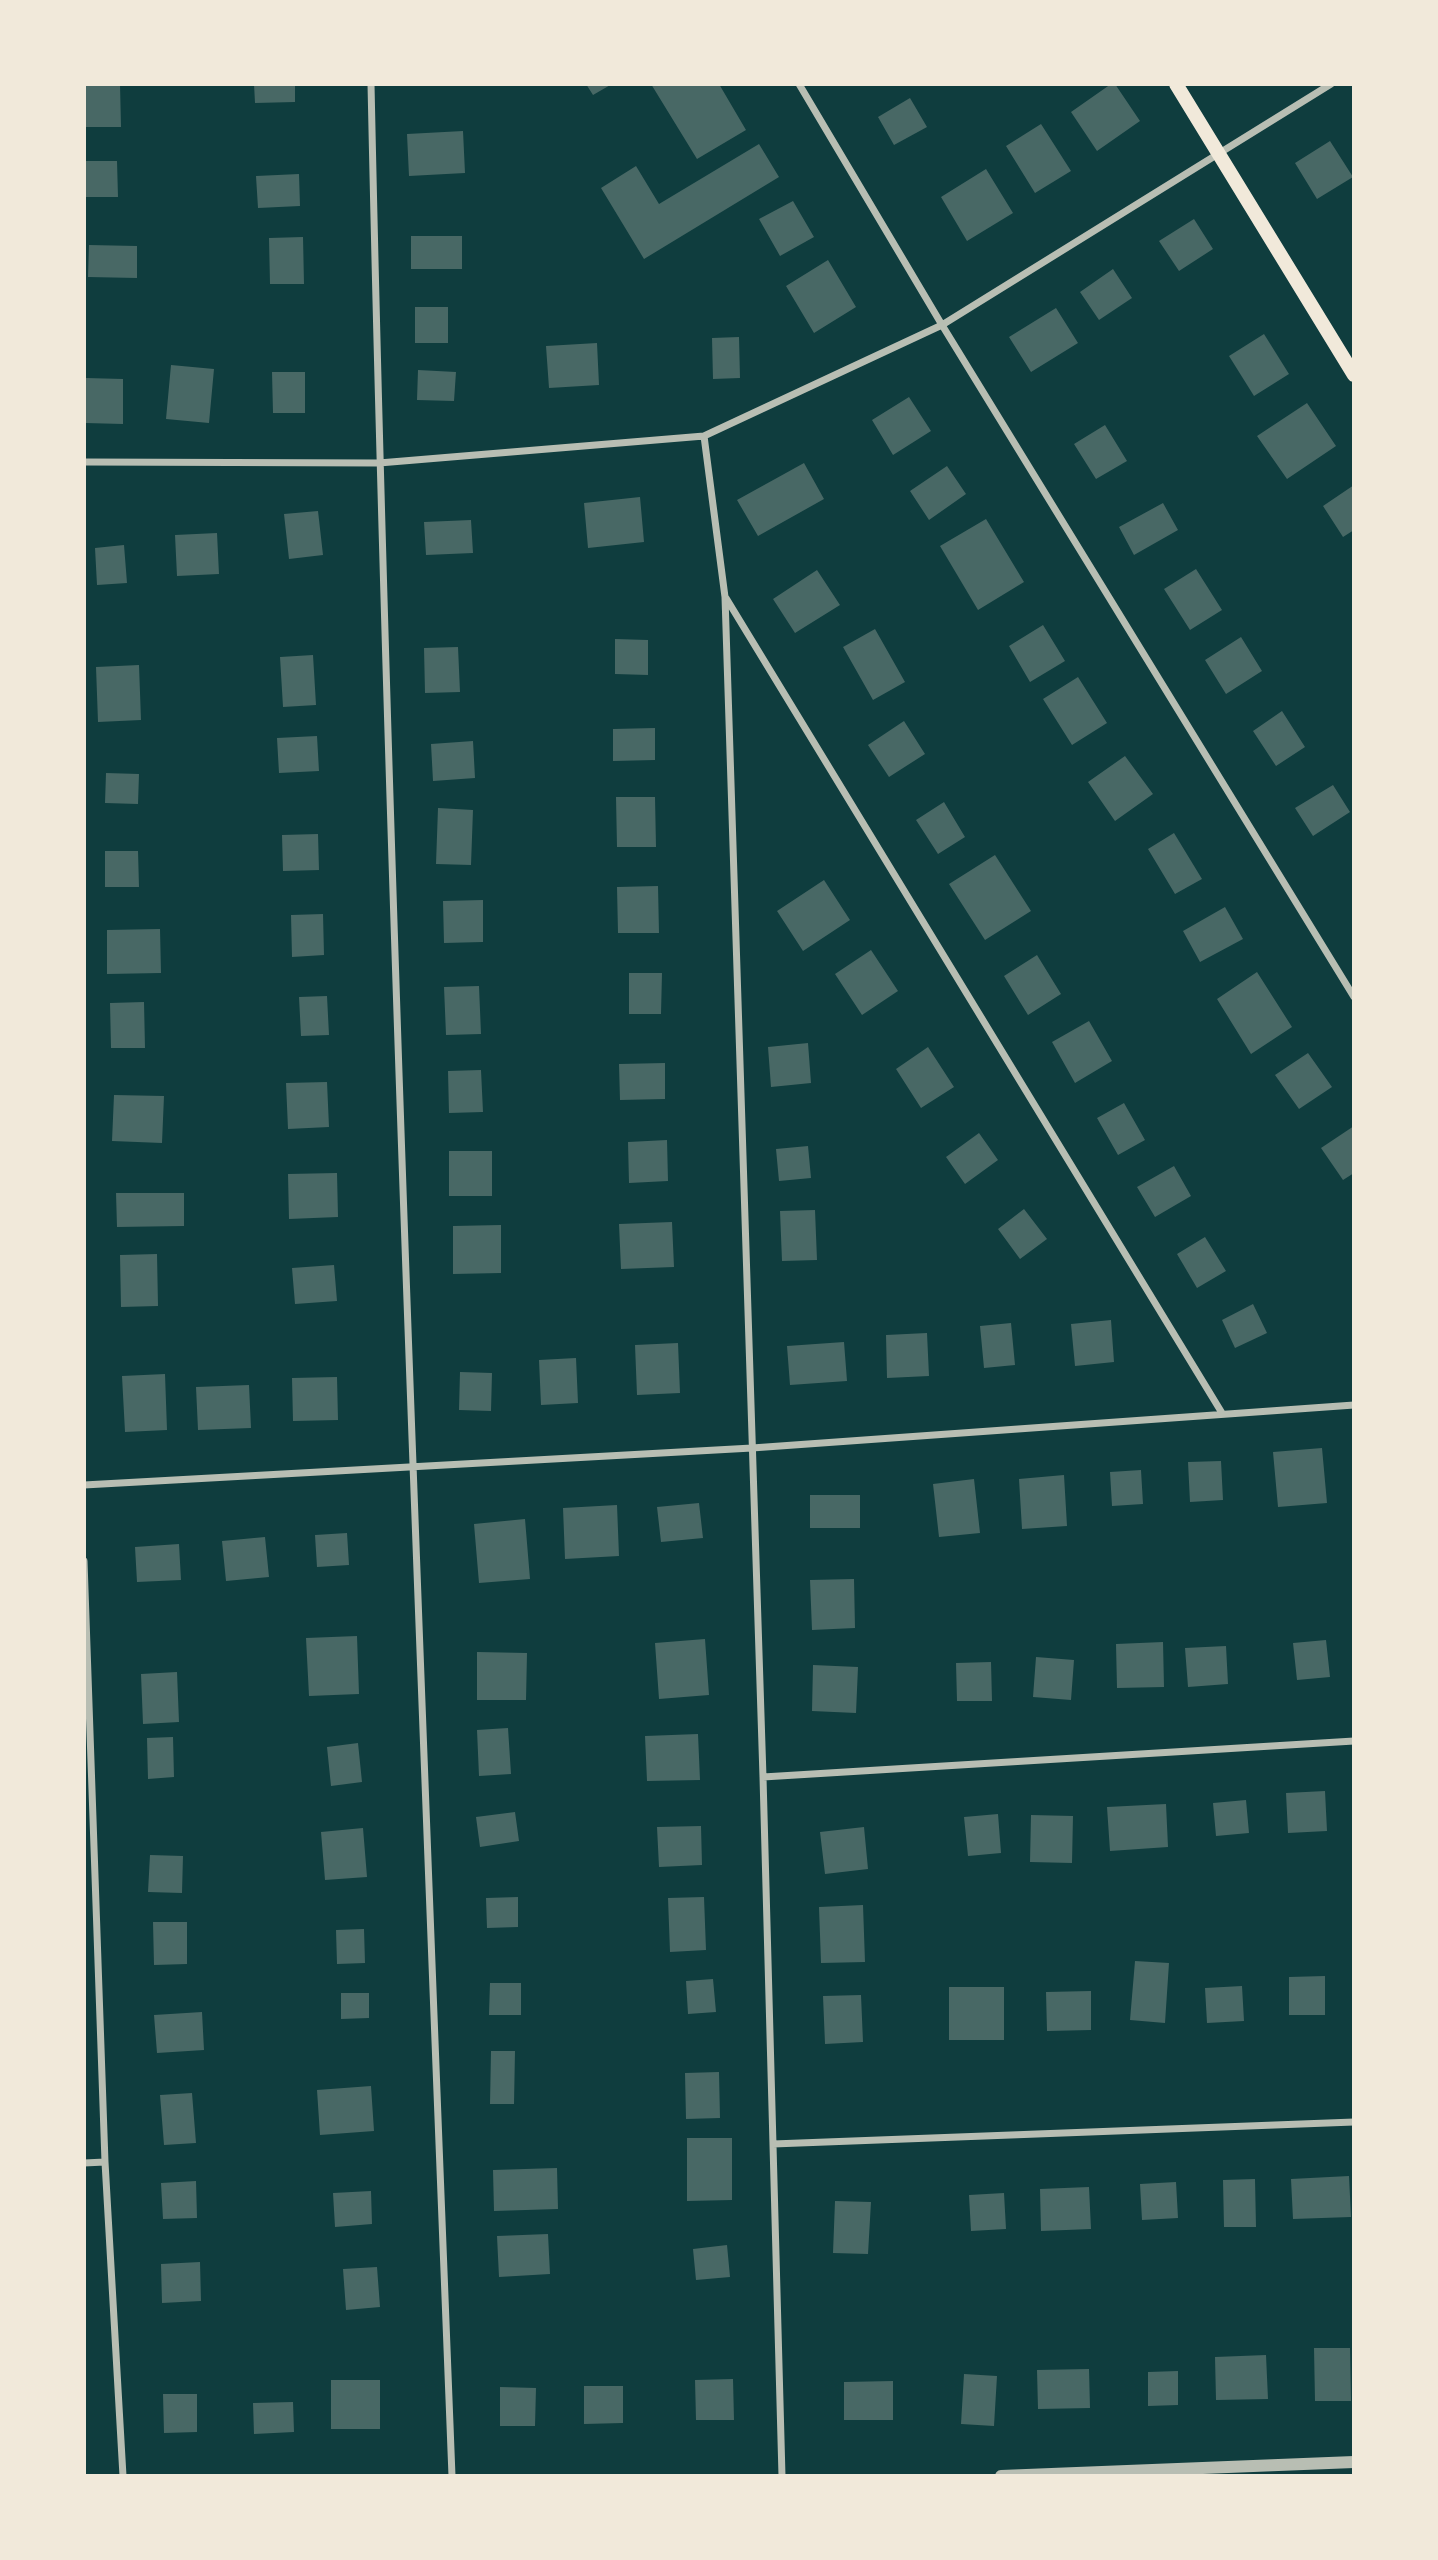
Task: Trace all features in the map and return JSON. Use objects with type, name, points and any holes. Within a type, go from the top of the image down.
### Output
[{"type":"main road","points":[[1176,84],[1354,375]]},
{"type":"street","points":[[371,84],[379,463],[412,1466],[452,2476]]},
{"type":"street","points":[[799,84],[942,325],[1354,997]]},
{"type":"street","points":[[84,462],[379,463],[704,436],[942,325],[1331,84]]},
{"type":"street","points":[[704,436],[726,597],[782,2476]]},
{"type":"street","points":[[726,597],[1222,1413]]},
{"type":"street","points":[[84,1485],[752,1448],[1354,1405]]},
{"type":"street","points":[[84,1561],[104,2162],[123,2476]]},
{"type":"street","points":[[763,1777],[1354,1741]]},
{"type":"street","points":[[84,1836],[94,1835]]},
{"type":"street","points":[[773,2144],[1354,2122]]},
{"type":"street","points":[[84,2163],[104,2162]]},
{"type":"street","points":[[1001,2476],[1354,2462]]},
{"type":"building","points":[[84,84],[120,84],[121,127],[84,127]]},
{"type":"building","points":[[254,84],[295,84],[295,102],[255,103]]},
{"type":"building","points":[[586,84],[612,84],[593,95]]},
{"type":"building","points":[[651,84],[719,84],[746,130],[697,159]]},
{"type":"building","points":[[1111,84],[1115,84],[1140,121],[1097,151],[1071,112]]},
{"type":"building","points":[[910,98],[927,127],[894,145],[878,117]]},
{"type":"building","points":[[1041,124],[1071,171],[1035,193],[1006,146]]},
{"type":"building","points":[[463,131],[465,173],[409,176],[407,134]]},
{"type":"building","points":[[1330,141],[1353,177],[1317,199],[1295,163]]},
{"type":"building","points":[[759,144],[779,177],[644,259],[601,188],[636,166],[659,204]]},
{"type":"building","points":[[84,161],[117,161],[118,197],[84,197]]},
{"type":"building","points":[[986,169],[1013,213],[967,241],[941,197]]},
{"type":"building","points":[[299,174],[300,206],[258,208],[256,176]]},
{"type":"building","points":[[793,201],[814,237],[780,256],[759,219]]},
{"type":"building","points":[[1194,219],[1213,249],[1179,271],[1159,241]]},
{"type":"building","points":[[411,236],[462,236],[462,269],[411,269]]},
{"type":"building","points":[[303,237],[304,284],[270,284],[269,238]]},
{"type":"building","points":[[89,245],[137,246],[137,278],[88,277]]},
{"type":"building","points":[[828,260],[856,307],[814,333],[786,286]]},
{"type":"building","points":[[1113,269],[1132,298],[1099,320],[1080,292]]},
{"type":"building","points":[[415,307],[448,307],[448,343],[415,343]]},
{"type":"building","points":[[1056,308],[1078,343],[1031,372],[1009,337]]},
{"type":"building","points":[[1264,334],[1289,374],[1254,396],[1229,356]]},
{"type":"building","points":[[739,337],[740,378],[713,379],[712,338]]},
{"type":"building","points":[[597,343],[599,385],[549,388],[546,346]]},
{"type":"building","points":[[171,365],[214,369],[209,423],[166,419]]},
{"type":"building","points":[[418,370],[456,372],[454,401],[417,400]]},
{"type":"building","points":[[272,372],[305,372],[305,413],[273,413]]},
{"type":"building","points":[[86,378],[123,379],[123,424],[85,423]]},
{"type":"building","points":[[909,397],[931,431],[893,455],[872,420]]},
{"type":"building","points":[[1307,403],[1336,446],[1287,479],[1257,436]]},
{"type":"building","points":[[1105,425],[1127,461],[1096,479],[1074,444]]},
{"type":"building","points":[[804,463],[824,499],[758,536],[737,500]]},
{"type":"building","points":[[947,466],[966,494],[929,520],[910,491]]},
{"type":"building","points":[[1354,485],[1354,530],[1343,537],[1323,506]]},
{"type":"building","points":[[640,497],[644,542],[588,548],[584,503]]},
{"type":"building","points":[[1163,503],[1178,530],[1134,555],[1119,527]]},
{"type":"building","points":[[318,511],[323,555],[289,559],[284,514]]},
{"type":"building","points":[[986,519],[1024,582],[978,610],[940,546]]},
{"type":"building","points":[[471,520],[473,553],[426,555],[424,522]]},
{"type":"building","points":[[217,533],[219,574],[177,576],[175,535]]},
{"type":"building","points":[[124,545],[127,583],[97,585],[95,548]]},
{"type":"building","points":[[1196,569],[1222,610],[1190,630],[1164,589]]},
{"type":"building","points":[[817,570],[840,605],[795,633],[773,599]]},
{"type":"building","points":[[1043,625],[1065,661],[1030,682],[1009,646]]},
{"type":"building","points":[[875,629],[905,682],[873,700],[843,647]]},
{"type":"building","points":[[1241,637],[1262,671],[1226,694],[1205,660]]},
{"type":"building","points":[[615,639],[648,640],[648,675],[615,674]]},
{"type":"building","points":[[458,647],[460,692],[425,693],[424,648]]},
{"type":"building","points":[[313,655],[316,705],[283,707],[280,657]]},
{"type":"building","points":[[139,665],[141,720],[98,722],[96,667]]},
{"type":"building","points":[[1078,677],[1107,723],[1072,745],[1043,699]]},
{"type":"building","points":[[1282,711],[1305,747],[1276,766],[1253,731]]},
{"type":"building","points":[[904,721],[925,754],[889,777],[868,745]]},
{"type":"building","points":[[655,728],[655,760],[613,761],[613,729]]},
{"type":"building","points":[[317,736],[319,771],[279,773],[277,738]]},
{"type":"building","points":[[473,741],[475,778],[433,781],[431,744]]},
{"type":"building","points":[[1125,756],[1153,794],[1115,821],[1088,782]]},
{"type":"building","points":[[106,773],[139,774],[138,804],[105,803]]},
{"type":"building","points":[[1333,785],[1350,812],[1313,836],[1295,808]]},
{"type":"building","points":[[616,797],[655,797],[656,847],[617,847]]},
{"type":"building","points":[[944,802],[965,837],[938,854],[916,820]]},
{"type":"building","points":[[438,808],[473,810],[471,865],[436,864]]},
{"type":"building","points":[[1174,833],[1202,879],[1175,894],[1148,849]]},
{"type":"building","points":[[318,834],[319,870],[283,871],[282,835]]},
{"type":"building","points":[[105,851],[138,851],[139,887],[105,887]]},
{"type":"building","points":[[995,855],[1031,911],[985,940],[949,884]]},
{"type":"building","points":[[824,880],[850,920],[803,951],[777,911]]},
{"type":"building","points":[[658,886],[659,933],[618,933],[617,887]]},
{"type":"building","points":[[483,900],[483,942],[444,943],[443,901]]},
{"type":"building","points":[[1225,907],[1243,939],[1200,962],[1183,931]]},
{"type":"building","points":[[323,914],[324,955],[292,957],[291,915]]},
{"type":"building","points":[[160,929],[161,973],[107,974],[107,930]]},
{"type":"building","points":[[871,950],[898,991],[862,1015],[835,974]]},
{"type":"building","points":[[1037,955],[1061,994],[1028,1015],[1004,976]]},
{"type":"building","points":[[1257,972],[1292,1027],[1251,1054],[1217,999]]},
{"type":"building","points":[[629,973],[662,973],[661,1014],[629,1014]]},
{"type":"building","points":[[479,986],[481,1034],[446,1035],[444,987]]},
{"type":"building","points":[[327,996],[329,1035],[301,1036],[299,997]]},
{"type":"building","points":[[144,1002],[145,1048],[111,1048],[110,1003]]},
{"type":"building","points":[[1089,1021],[1112,1061],[1075,1083],[1052,1042]]},
{"type":"building","points":[[808,1043],[811,1083],[771,1087],[768,1047]]},
{"type":"building","points":[[928,1047],[954,1087],[921,1108],[896,1069]]},
{"type":"building","points":[[1308,1053],[1332,1087],[1299,1109],[1275,1075]]},
{"type":"building","points":[[665,1063],[665,1099],[620,1100],[619,1064]]},
{"type":"building","points":[[481,1070],[483,1112],[449,1113],[448,1071]]},
{"type":"building","points":[[327,1082],[329,1127],[288,1129],[286,1083]]},
{"type":"building","points":[[114,1095],[164,1096],[162,1143],[112,1141]]},
{"type":"building","points":[[1124,1103],[1145,1140],[1118,1155],[1097,1118]]},
{"type":"building","points":[[1354,1126],[1354,1173],[1343,1180],[1321,1148]]},
{"type":"building","points":[[979,1133],[998,1160],[965,1184],[946,1157]]},
{"type":"building","points":[[667,1140],[668,1181],[629,1183],[628,1142]]},
{"type":"building","points":[[808,1146],[811,1178],[779,1181],[776,1149]]},
{"type":"building","points":[[449,1151],[492,1151],[492,1196],[449,1196]]},
{"type":"building","points":[[1174,1166],[1191,1196],[1155,1217],[1137,1187]]},
{"type":"building","points":[[337,1173],[338,1217],[289,1219],[288,1174]]},
{"type":"building","points":[[116,1193],[184,1193],[184,1226],[117,1227]]},
{"type":"building","points":[[1024,1209],[1047,1239],[1020,1259],[998,1229]]},
{"type":"building","points":[[815,1210],[817,1260],[782,1261],[780,1211]]},
{"type":"building","points":[[672,1222],[674,1267],[621,1269],[619,1224]]},
{"type":"building","points":[[501,1225],[501,1273],[453,1274],[453,1226]]},
{"type":"building","points":[[1205,1237],[1226,1271],[1197,1288],[1177,1254]]},
{"type":"building","points":[[157,1254],[158,1306],[121,1307],[120,1255]]},
{"type":"building","points":[[334,1265],[337,1301],[295,1304],[292,1268]]},
{"type":"building","points":[[1253,1304],[1267,1333],[1235,1348],[1222,1320]]},
{"type":"building","points":[[1111,1320],[1114,1362],[1075,1366],[1071,1324]]},
{"type":"building","points":[[1011,1323],[1015,1365],[984,1368],[980,1326]]},
{"type":"building","points":[[927,1333],[929,1376],[887,1378],[886,1335]]},
{"type":"building","points":[[844,1342],[847,1381],[790,1385],[787,1346]]},
{"type":"building","points":[[678,1343],[680,1393],[637,1395],[635,1345]]},
{"type":"building","points":[[576,1358],[578,1403],[541,1405],[539,1360]]},
{"type":"building","points":[[460,1372],[492,1373],[491,1411],[459,1410]]},
{"type":"building","points":[[165,1374],[167,1430],[125,1432],[122,1376]]},
{"type":"building","points":[[337,1377],[338,1420],[293,1421],[292,1378]]},
{"type":"building","points":[[249,1385],[251,1428],[198,1430],[196,1387]]},
{"type":"building","points":[[1322,1448],[1327,1503],[1278,1507],[1273,1452]]},
{"type":"building","points":[[1221,1461],[1223,1500],[1190,1502],[1188,1462]]},
{"type":"building","points":[[1141,1470],[1143,1504],[1112,1506],[1110,1472]]},
{"type":"building","points":[[1064,1475],[1067,1526],[1022,1529],[1019,1479]]},
{"type":"building","points":[[974,1479],[980,1533],[939,1537],[933,1484]]},
{"type":"building","points":[[810,1495],[860,1495],[860,1528],[810,1528]]},
{"type":"building","points":[[699,1503],[703,1538],[661,1542],[657,1507]]},
{"type":"building","points":[[617,1505],[619,1556],[565,1559],[563,1508]]},
{"type":"building","points":[[525,1519],[530,1579],[479,1583],[474,1524]]},
{"type":"building","points":[[347,1533],[349,1565],[317,1567],[315,1535]]},
{"type":"building","points":[[265,1537],[269,1577],[226,1581],[222,1541]]},
{"type":"building","points":[[179,1544],[181,1580],[137,1582],[135,1547]]},
{"type":"building","points":[[854,1579],[855,1628],[812,1630],[810,1580]]},
{"type":"building","points":[[357,1636],[359,1694],[309,1696],[306,1638]]},
{"type":"building","points":[[705,1639],[709,1695],[659,1699],[655,1643]]},
{"type":"building","points":[[1326,1640],[1330,1677],[1297,1680],[1293,1643]]},
{"type":"building","points":[[1163,1642],[1164,1687],[1117,1688],[1116,1644]]},
{"type":"building","points":[[1226,1646],[1228,1684],[1188,1687],[1185,1648]]},
{"type":"building","points":[[477,1652],[527,1653],[526,1700],[477,1700]]},
{"type":"building","points":[[1036,1657],[1074,1660],[1071,1700],[1033,1697]]},
{"type":"building","points":[[991,1662],[992,1701],[957,1701],[956,1663]]},
{"type":"building","points":[[813,1665],[858,1667],[856,1713],[812,1711]]},
{"type":"building","points":[[177,1672],[179,1722],[143,1724],[141,1674]]},
{"type":"building","points":[[508,1728],[511,1774],[479,1776],[477,1730]]},
{"type":"building","points":[[698,1734],[700,1780],[647,1781],[645,1736]]},
{"type":"building","points":[[173,1737],[174,1777],[148,1779],[147,1738]]},
{"type":"building","points":[[358,1743],[362,1782],[331,1786],[327,1747]]},
{"type":"building","points":[[1325,1791],[1327,1831],[1288,1833],[1286,1793]]},
{"type":"building","points":[[1246,1800],[1249,1833],[1216,1836],[1213,1803]]},
{"type":"building","points":[[1166,1804],[1168,1847],[1110,1851],[1107,1807]]},
{"type":"building","points":[[515,1812],[519,1841],[480,1847],[476,1817]]},
{"type":"building","points":[[998,1814],[1001,1853],[968,1856],[964,1817]]},
{"type":"building","points":[[1031,1815],[1073,1816],[1072,1863],[1030,1862]]},
{"type":"building","points":[[701,1826],[702,1865],[659,1867],[657,1827]]},
{"type":"building","points":[[864,1827],[868,1869],[825,1874],[820,1832]]},
{"type":"building","points":[[363,1828],[367,1877],[325,1880],[321,1832]]},
{"type":"building","points":[[150,1855],[183,1856],[182,1893],[148,1892]]},
{"type":"building","points":[[518,1897],[518,1927],[487,1928],[486,1898]]},
{"type":"building","points":[[704,1897],[706,1950],[670,1952],[668,1898]]},
{"type":"building","points":[[863,1905],[865,1962],[821,1963],[819,1907]]},
{"type":"building","points":[[153,1922],[187,1922],[187,1964],[154,1965]]},
{"type":"building","points":[[364,1929],[365,1963],[337,1964],[336,1930]]},
{"type":"building","points":[[1135,1961],[1169,1963],[1165,2023],[1130,2020]]},
{"type":"building","points":[[1325,1976],[1325,2015],[1289,2015],[1289,1977]]},
{"type":"building","points":[[713,1979],[716,2012],[688,2014],[686,1981]]},
{"type":"building","points":[[490,1983],[521,1983],[521,2015],[489,2015]]},
{"type":"building","points":[[1242,1986],[1244,2021],[1207,2023],[1205,1988]]},
{"type":"building","points":[[949,1987],[1004,1987],[1004,2040],[949,2040]]},
{"type":"building","points":[[1091,1991],[1091,2030],[1047,2031],[1046,1992]]},
{"type":"building","points":[[341,1993],[369,1993],[369,2018],[341,2019]]},
{"type":"building","points":[[861,1995],[863,2042],[825,2044],[823,1996]]},
{"type":"building","points":[[202,2012],[204,2050],[157,2053],[154,2015]]},
{"type":"building","points":[[491,2051],[515,2051],[514,2104],[490,2104]]},
{"type":"building","points":[[719,2072],[720,2118],[686,2119],[685,2073]]},
{"type":"building","points":[[371,2086],[374,2131],[320,2135],[317,2090]]},
{"type":"building","points":[[192,2093],[196,2143],[164,2145],[160,2095]]},
{"type":"building","points":[[687,2138],[732,2138],[732,2200],[687,2201]]},
{"type":"building","points":[[557,2168],[558,2209],[494,2211],[493,2170]]},
{"type":"building","points":[[1349,2176],[1351,2217],[1293,2219],[1291,2179]]},
{"type":"building","points":[[1255,2179],[1256,2227],[1224,2227],[1223,2180]]},
{"type":"building","points":[[196,2181],[197,2218],[163,2219],[161,2183]]},
{"type":"building","points":[[1176,2182],[1178,2218],[1142,2220],[1140,2184]]},
{"type":"building","points":[[1089,2187],[1091,2229],[1041,2231],[1040,2189]]},
{"type":"building","points":[[371,2191],[372,2224],[335,2227],[333,2193]]},
{"type":"building","points":[[1004,2193],[1006,2229],[971,2231],[969,2195]]},
{"type":"building","points":[[835,2201],[871,2202],[868,2254],[833,2253]]},
{"type":"building","points":[[548,2234],[550,2274],[499,2277],[497,2236]]},
{"type":"building","points":[[727,2245],[730,2277],[696,2280],[693,2249]]},
{"type":"building","points":[[200,2262],[201,2301],[162,2303],[161,2264]]},
{"type":"building","points":[[377,2267],[380,2307],[346,2310],[343,2269]]},
{"type":"building","points":[[1314,2348],[1350,2348],[1351,2401],[1315,2401]]},
{"type":"building","points":[[1266,2355],[1268,2399],[1216,2400],[1215,2357]]},
{"type":"building","points":[[1089,2369],[1090,2408],[1038,2409],[1037,2370]]},
{"type":"building","points":[[1178,2371],[1178,2405],[1148,2406],[1148,2372]]},
{"type":"building","points":[[964,2374],[997,2376],[994,2426],[961,2424]]},
{"type":"building","points":[[733,2379],[734,2420],[696,2420],[695,2380]]},
{"type":"building","points":[[331,2380],[380,2380],[380,2429],[331,2429]]},
{"type":"building","points":[[893,2381],[893,2420],[844,2420],[844,2382]]},
{"type":"building","points":[[584,2386],[623,2386],[623,2423],[584,2424]]},
{"type":"building","points":[[500,2387],[536,2388],[535,2426],[500,2426]]},
{"type":"building","points":[[163,2394],[197,2394],[197,2432],[164,2433]]},
{"type":"building","points":[[293,2402],[294,2432],[254,2434],[253,2403]]}]
